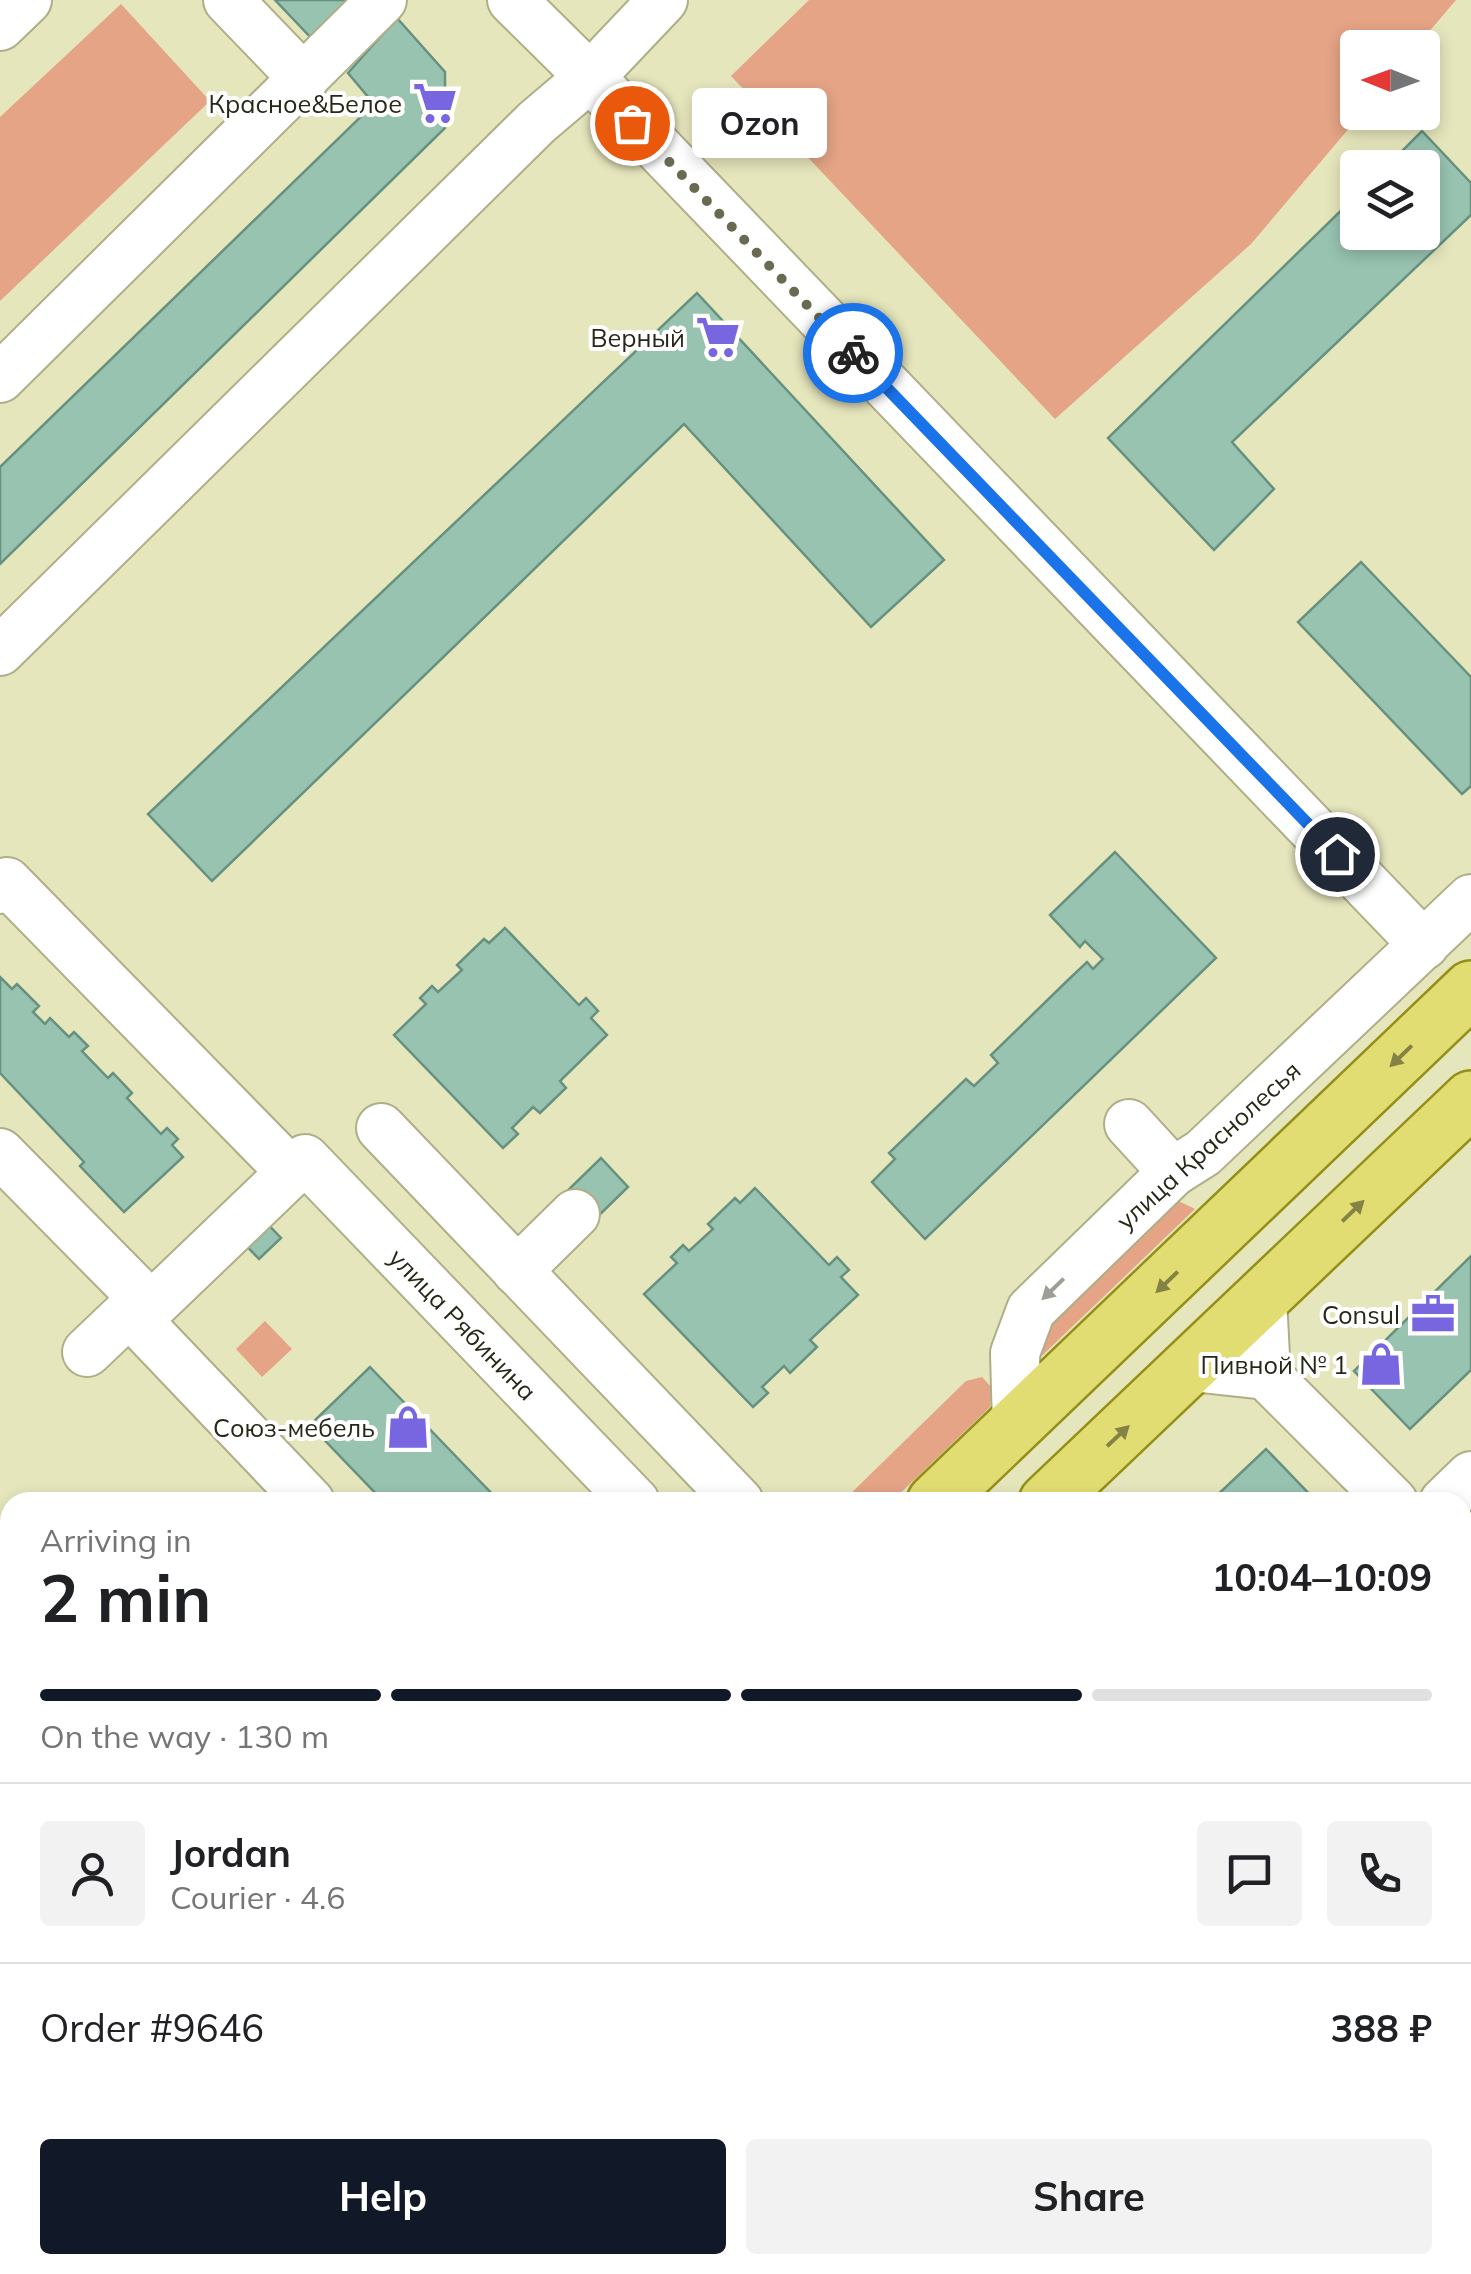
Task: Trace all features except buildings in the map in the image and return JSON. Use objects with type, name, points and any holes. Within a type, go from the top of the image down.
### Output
[{"type":"main road","points":[[947,1492],[1471,988]]},
{"type":"main road","points":[[1058,1492],[1471,1098]]},
{"type":"street","points":[[0,26],[27,0]]},
{"type":"street","points":[[228,0],[304,79]]},
{"type":"street","points":[[0,378],[382,0]]},
{"type":"street","points":[[512,0],[1424,945]]},
{"type":"street","points":[[0,651],[536,122],[590,77],[664,0]]},
{"type":"street","points":[[0,889],[8,882],[291,1172],[143,1314]]},
{"type":"street","name":"улица Краснолесья","points":[[1017,1426],[1016,1353],[1031,1310],[1173,1172],[1203,1153],[1471,900]]},
{"type":"street","points":[[1129,1124],[1173,1172]]},
{"type":"street","points":[[381,1128],[729,1492]]},
{"type":"street","points":[[0,1153],[301,1492]]},
{"type":"street","name":"улица Рябинина","points":[[291,1172],[304,1159],[624,1492]]},
{"type":"street","points":[[517,1270],[575,1214]]},
{"type":"street","points":[[1262,1299],[1266,1376]]},
{"type":"street","points":[[87,1352],[129,1312],[143,1314]]},
{"type":"street","points":[[1192,1367],[1266,1376],[1383,1492]]},
{"type":"shaded area","points":[[809,0],[1456,0],[1430,30],[1340,30],[1340,130],[1348,130],[1251,244],[1055,419],[731,76]]},
{"type":"shaded area","points":[[121,4],[210,101],[0,301],[0,117]]},
{"type":"shaded area","points":[[1166,1195],[1195,1209],[1026,1371],[1031,1342]]},
{"type":"shaded area","points":[[265,1321],[292,1349],[262,1377],[236,1349]]},
{"type":"shaded area","points":[[982,1377],[992,1388],[990,1407],[901,1492],[852,1492],[966,1381]]},
{"type":"way so far","points":[[632,123],[853,353]]},
{"type":"place","name":"Красное&Белое","points":[[435,103]]},
{"type":"place","name":"Ozon","points":[[632,123]]},
{"type":"place","name":"Верный","points":[[718,337]]},
{"type":"place","name":"Consul","points":[[1433,1314]]},
{"type":"place","name":"Пивной № 1","points":[[1381,1364]]},
{"type":"place","name":"Союз-мебель","points":[[408,1427]]},
{"type":"route","points":[[853,353],[1337,854]]}]
